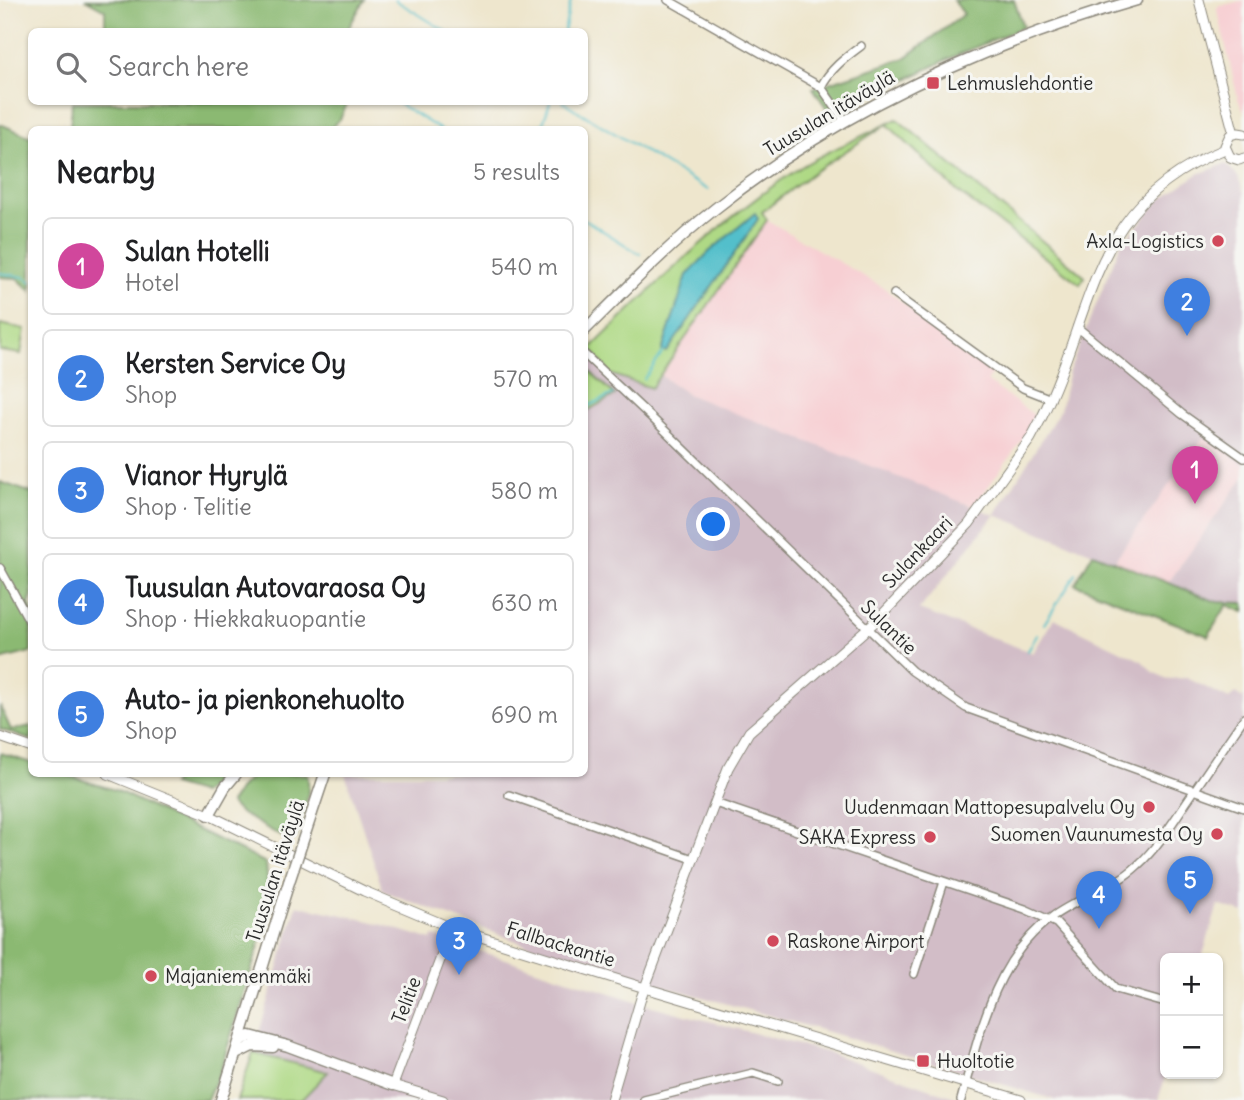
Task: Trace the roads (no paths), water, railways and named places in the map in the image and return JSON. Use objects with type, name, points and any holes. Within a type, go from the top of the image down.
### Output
[{"type":"main road","name":"Tuusulan itäväylä","points":[[588,327],[681,237],[717,207],[769,169],[845,121],[916,83],[980,54],[1036,32],[1137,0]]},
{"type":"main road","points":[[209,815],[233,777]]},
{"type":"main road","points":[[319,777],[321,786]]},
{"type":"main road","name":"Tuusulan itäväylä","points":[[221,1100],[324,777]]},
{"type":"main road","points":[[249,1013],[251,1027],[258,1033],[320,1057]]},
{"type":"main road","points":[[241,1040],[250,1036],[260,1038],[393,1085]]},
{"type":"main road","points":[[236,1054],[252,1046],[268,1046],[320,1057]]},
{"type":"street","points":[[668,0],[821,87],[845,121]]},
{"type":"street","points":[[1199,0],[1239,134],[1228,138],[1225,149],[1234,159],[1244,159]]},
{"type":"street","points":[[821,87],[825,78],[861,46]]},
{"type":"street","name":"Sulankaari","points":[[611,1100],[645,988],[728,768],[749,732],[877,620],[969,524],[1031,438],[1051,399],[1112,240],[1146,198],[1178,172],[1225,149]]},
{"type":"street","points":[[894,294],[1023,388],[1051,399]]},
{"type":"street","points":[[1077,327],[1182,414],[1244,458]]},
{"type":"street","name":"Sulantie","points":[[588,358],[912,671],[966,708],[1244,808]]},
{"type":"street","points":[[0,568],[28,619]]},
{"type":"street","points":[[961,1100],[992,998],[1003,973],[1028,938],[1048,919],[1135,868],[1156,845],[1244,718]]},
{"type":"street","points":[[0,737],[28,747]]},
{"type":"street","name":"Fallbackantie","points":[[115,777],[209,815],[364,891],[452,928],[1021,1100]]},
{"type":"street","points":[[509,795],[694,859]]},
{"type":"street","points":[[715,803],[1048,919],[1059,926],[1116,989],[1160,1002]]},
{"type":"street","points":[[914,974],[944,882]]},
{"type":"street","name":"Telitie","points":[[393,1085],[452,928]]},
{"type":"street","points":[[644,1100],[754,1073],[778,1081]]},
{"type":"street","points":[[393,1085],[409,1095],[443,1100]]},
{"type":"water","points":[[755,213],[758,219],[667,352],[662,351],[687,275],[709,252]]},
{"type":"waterway","points":[[395,0],[440,28]]},
{"type":"waterway","points":[[565,28],[571,0]]},
{"type":"waterway","points":[[401,105],[435,126]]},
{"type":"waterway","points":[[542,126],[549,105]]},
{"type":"waterway","points":[[568,105],[708,190]]},
{"type":"waterway","points":[[588,222],[640,254]]},
{"type":"waterway","points":[[0,273],[28,280]]},
{"type":"waterway","points":[[644,379],[664,351]]},
{"type":"waterway","points":[[588,406],[613,394]]},
{"type":"waterway","points":[[1044,624],[1076,574]]},
{"type":"waterway","points":[[1028,651],[1037,635]]},
{"type":"place","name":"Lehmuslehdontie","points":[[933,83]]},
{"type":"place","name":"Axla-Logistics","points":[[1218,241]]},
{"type":"place","name":"Kersten Service Oy","points":[[1187,336]]},
{"type":"place","name":"Sulan Hotelli","points":[[1195,504]]},
{"type":"place","name":"Uudenmaan Mattopesupalvelu Oy","points":[[1149,807]]},
{"type":"place","name":"Suomen Vaunumesta Oy","points":[[1217,834]]},
{"type":"place","name":"SAKA Express","points":[[930,837]]},
{"type":"place","name":"Auto- ja pienkonehuolto","points":[[1190,914]]},
{"type":"place","name":"Tuusulan Autovaraosa Oy","points":[[1099,929]]},
{"type":"place","name":"Raskone Airport","points":[[773,941]]},
{"type":"place","name":"Vianor Hyrylä","points":[[459,975]]},
{"type":"place","name":"Majaniemenmäki","points":[[151,976]]},
{"type":"place","name":"Huoltotie","points":[[923,1061]]}]
